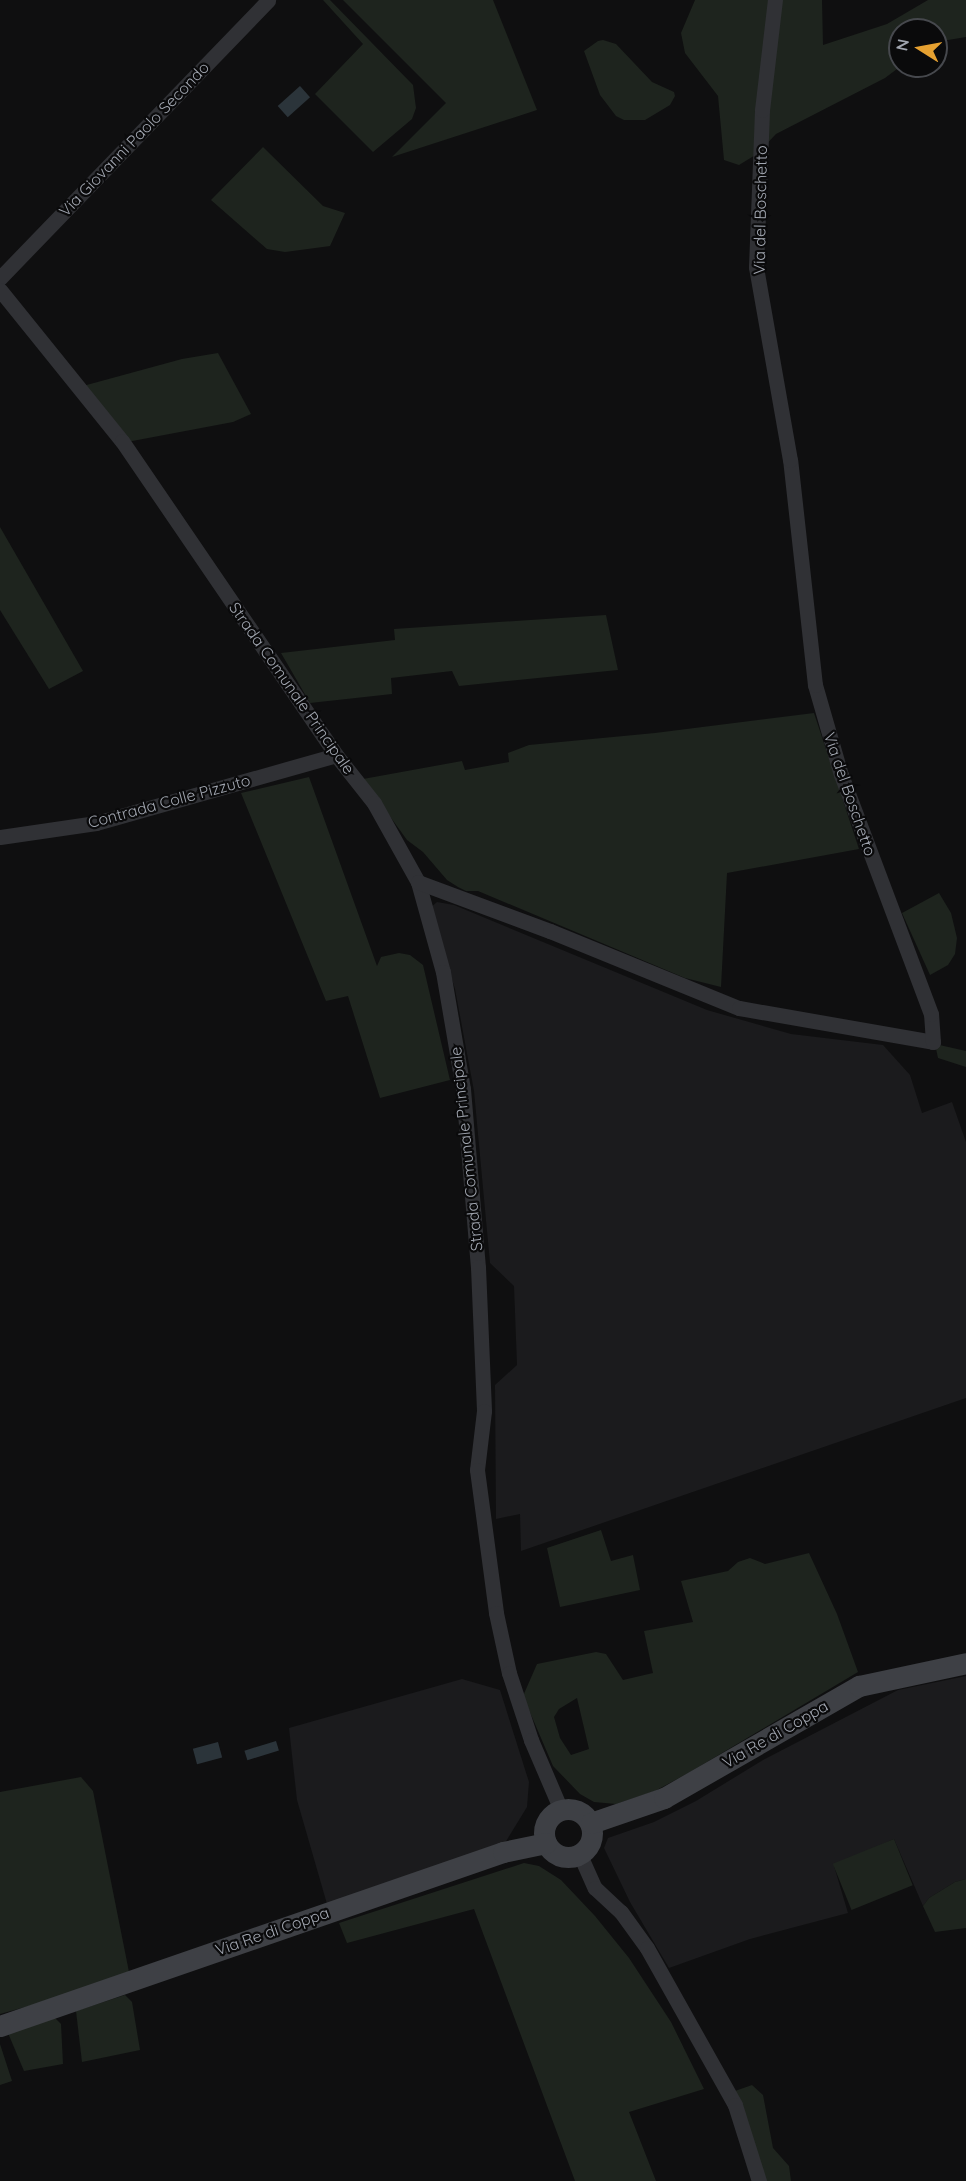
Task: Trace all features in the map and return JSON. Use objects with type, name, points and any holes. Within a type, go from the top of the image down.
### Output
[{"type":"street","name":"Via Giovanni Paolo Secondo","points":[[0,278],[268,0]]},
{"type":"street","name":"Via del Boschetto","points":[[418,882],[550,931],[739,1008],[933,1042],[931,1014],[841,775],[814,685],[790,460],[756,267],[762,110],[775,0]]},
{"type":"street","name":"Strada Comunale Principale","points":[[0,290],[122,441],[336,755],[374,804],[418,882],[443,972],[463,1089],[478,1267],[484,1411],[477,1470],[496,1613],[509,1673],[531,1740],[561,1810]]},
{"type":"street","name":"Contrada Colle Pizzuto","points":[[0,837],[96,823],[336,755]]},
{"type":"street","name":"Via Re di Coppa","points":[[591,1823],[664,1798],[859,1686],[966,1663]]},
{"type":"street","points":[[575,1809],[587,1817],[591,1823],[593,1830],[590,1845],[580,1855],[561,1856],[546,1843],[545,1826],[551,1816],[561,1810],[575,1809]]},
{"type":"street","name":"Via Re di Coppa","points":[[0,2026],[492,1856],[546,1843]]},
{"type":"street","points":[[580,1855],[595,1888],[621,1912],[647,1948],[735,2105],[759,2181]]},
{"type":"shaded area","points":[[323,0],[330,0],[413,85],[416,108],[412,119],[373,152],[315,94],[363,44]]},
{"type":"shaded area","points":[[343,0],[493,0],[537,110],[392,157],[446,103]]},
{"type":"shaded area","points":[[695,0],[822,0],[823,45],[888,23],[888,76],[776,134],[757,154],[739,165],[724,160],[718,96],[685,53],[681,33]]},
{"type":"shaded area","points":[[928,0],[966,0],[966,37],[948,40],[948,18],[897,18]]},
{"type":"shaded area","points":[[603,40],[616,44],[652,82],[674,92],[675,96],[670,105],[645,120],[624,120],[616,116],[600,95],[584,51]]},
{"type":"shaded area","points":[[300,86],[310,97],[288,117],[278,106]]},
{"type":"shaded area","points":[[263,147],[323,206],[345,213],[330,246],[285,252],[267,249],[211,200]]},
{"type":"shaded area","points":[[218,353],[251,414],[233,422],[127,442],[83,386],[182,359]]},
{"type":"shaded area","points":[[0,527],[83,671],[49,689],[0,610]]},
{"type":"shaded area","points":[[606,615],[618,670],[459,686],[452,671],[391,678],[392,694],[310,703],[281,653],[395,640],[394,629]]},
{"type":"shaded area","points":[[814,713],[859,849],[727,873],[721,987],[685,978],[478,891],[466,891],[458,887],[447,880],[423,852],[407,840],[363,779],[462,761],[465,770],[509,762],[508,753],[529,745],[655,733]]},
{"type":"shaded area","points":[[309,777],[377,966],[381,957],[399,953],[410,955],[423,965],[450,1080],[380,1098],[348,996],[326,1001],[241,793]]},
{"type":"shaded area","points":[[939,893],[951,913],[957,938],[955,954],[948,965],[930,975],[902,913]]},
{"type":"shaded area","points":[[437,902],[454,905],[707,1010],[791,1034],[883,1045],[910,1075],[922,1113],[952,1102],[966,1142],[966,1398],[521,1551],[520,1514],[496,1519],[495,1385],[517,1365],[514,1286],[490,1263],[474,1091],[455,989],[430,908]]},
{"type":"shaded area","points":[[935,1044],[966,1051],[966,1067],[938,1058]]},
{"type":"shaded area","points":[[601,1530],[611,1561],[633,1555],[640,1590],[560,1607],[547,1548]]},
{"type":"shaded area","points":[[809,1553],[837,1614],[858,1672],[655,1791],[616,1804],[594,1802],[580,1794],[553,1766],[523,1696],[537,1664],[596,1652],[606,1654],[623,1680],[653,1673],[644,1631],[693,1622],[681,1581],[728,1571],[738,1562],[750,1558],[765,1564]],"holes":[[[577,1698],[589,1749],[571,1755],[560,1738],[554,1717],[559,1709]]]},
{"type":"shaded area","points":[[966,1676],[966,1879],[955,1882],[929,1898],[923,1906],[894,1839],[834,1866],[848,1913],[750,1939],[669,1968],[630,1902],[604,1848],[608,1838],[654,1822],[696,1801],[763,1760],[898,1690]]},
{"type":"shaded area","points":[[462,1679],[500,1690],[529,1782],[527,1807],[505,1843],[327,1904],[297,1800],[289,1728]]},
{"type":"shaded area","points":[[276,1741],[279,1751],[247,1760],[244,1751]]},
{"type":"shaded area","points":[[218,1742],[222,1757],[197,1764],[193,1749]]},
{"type":"shaded area","points":[[81,1777],[93,1791],[129,1972],[65,1996],[0,2014],[0,1792]]},
{"type":"shaded area","points":[[894,1839],[913,1885],[852,1910],[833,1864]]},
{"type":"shaded area","points":[[524,1863],[539,1866],[561,1880],[595,1916],[629,1958],[671,2022],[704,2089],[629,2112],[656,2181],[575,2181],[474,1909],[347,1943],[339,1923]]},
{"type":"shaded area","points":[[966,1879],[966,1928],[935,1932],[923,1906],[929,1898],[955,1882]]},
{"type":"shaded area","points":[[125,1995],[132,2002],[140,2050],[82,2062],[76,2011]]},
{"type":"shaded area","points":[[55,2018],[61,2024],[63,2064],[24,2071],[8,2033]]},
{"type":"shaded area","points":[[0,2044],[12,2081],[0,2085]]},
{"type":"shaded area","points":[[752,2085],[763,2095],[773,2148],[789,2166],[791,2181],[766,2181],[735,2091]]}]
